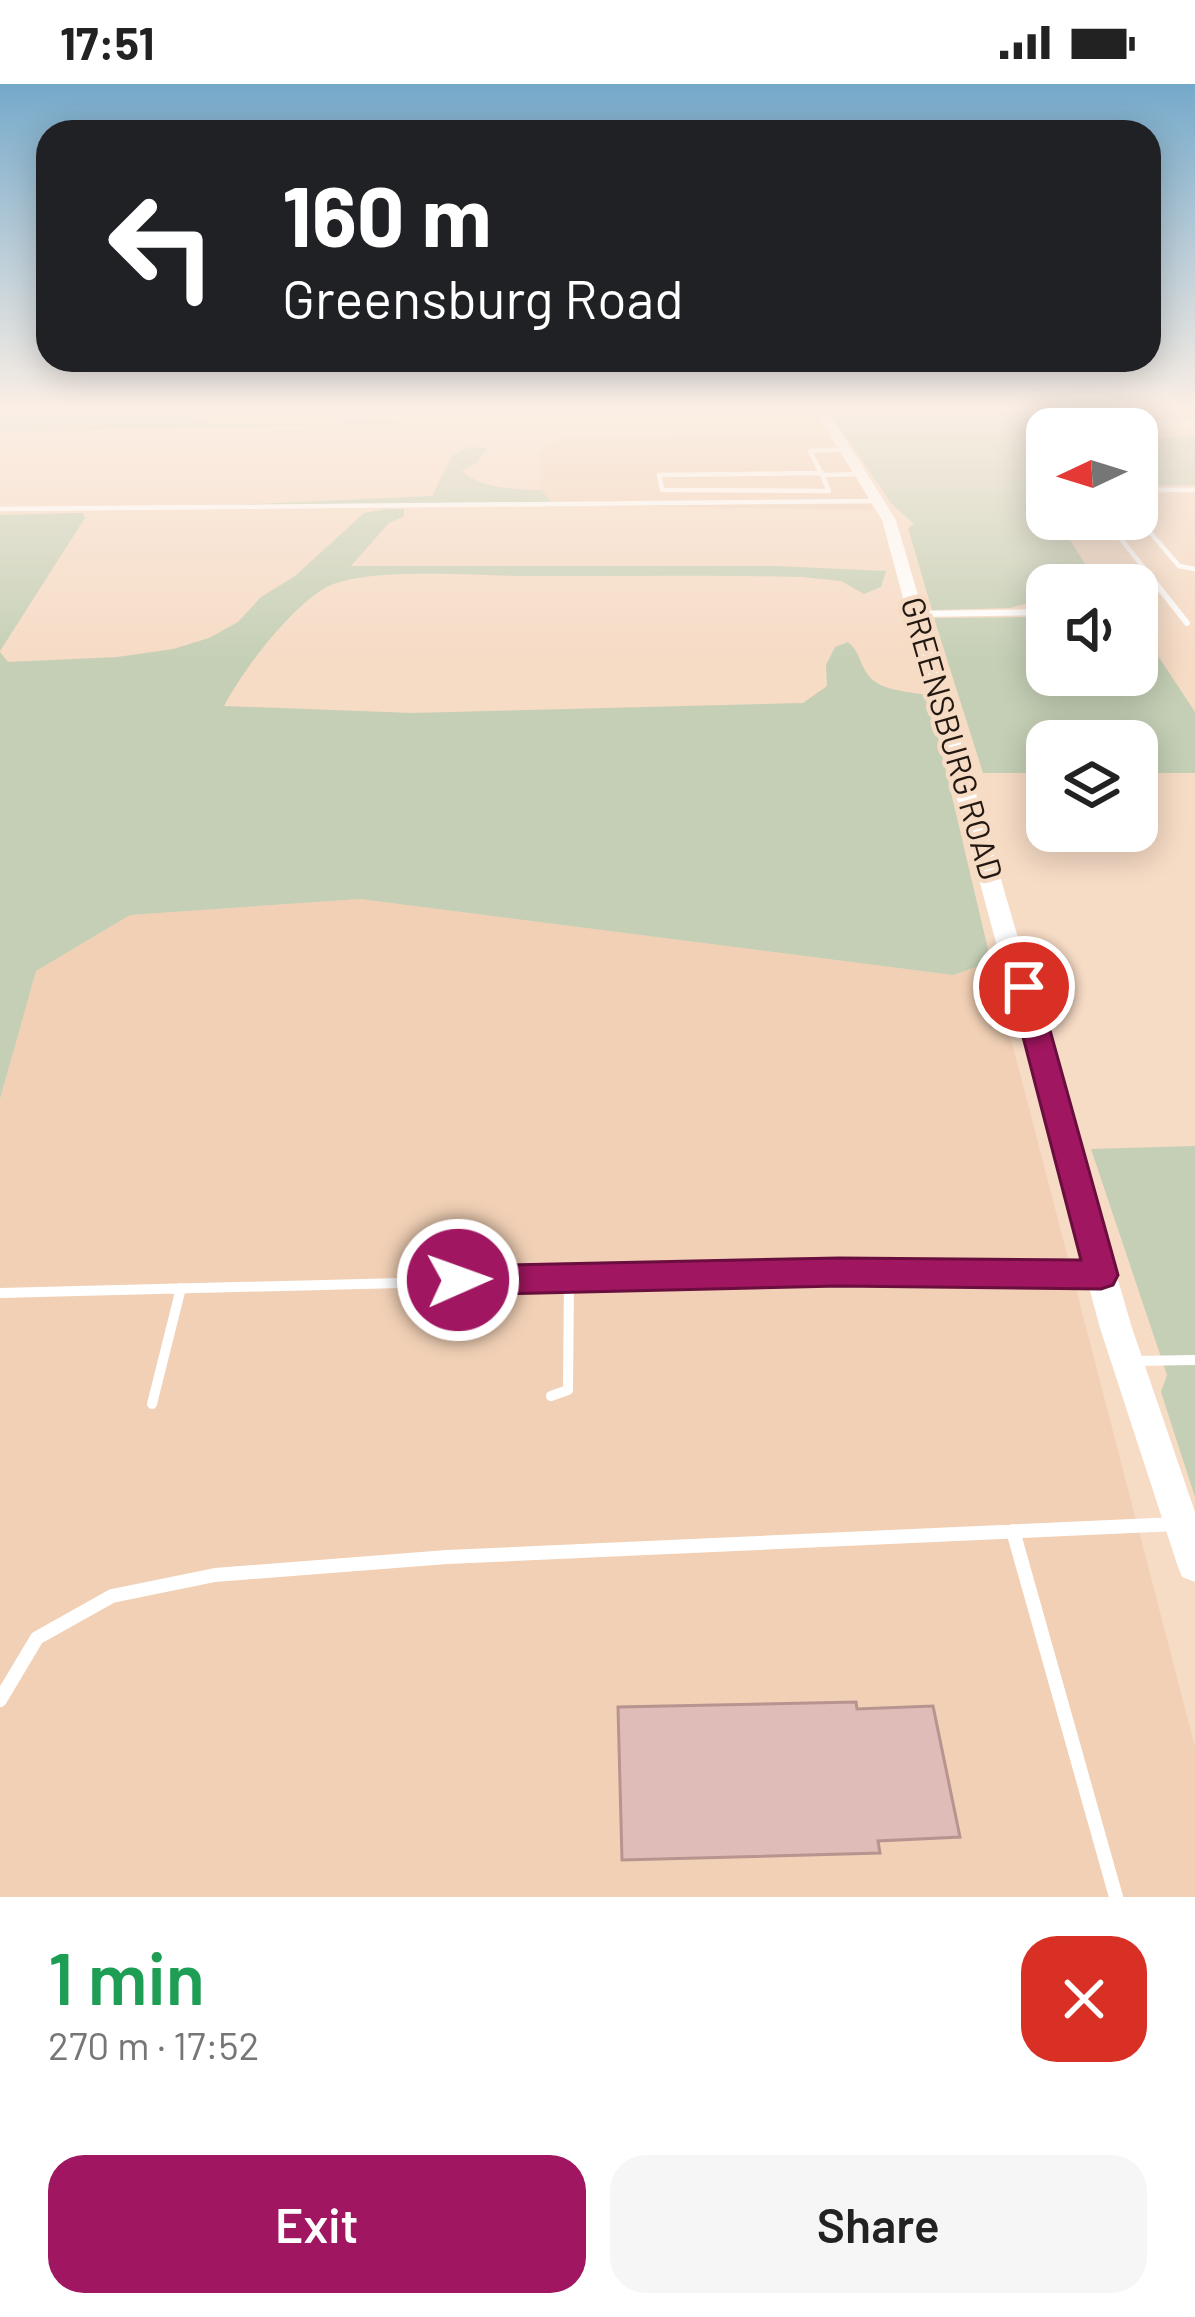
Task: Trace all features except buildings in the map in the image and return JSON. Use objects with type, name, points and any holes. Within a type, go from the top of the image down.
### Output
[{"type":"main road","name":"GREENSBURG ROAD","points":[[877,495],[916,614],[1101,1275],[1195,1564]]},
{"type":"lane","points":[[0,509],[881,501]]},
{"type":"lane","points":[[1122,540],[1187,623]]},
{"type":"lane","points":[[1157,540],[1179,566],[1195,569]]},
{"type":"lane","points":[[916,614],[1026,612]]},
{"type":"lane","points":[[0,1293],[839,1272],[1101,1275]]},
{"type":"lane","points":[[551,1396],[568,1390],[569,1278]]},
{"type":"lane","points":[[152,1404],[182,1288]]},
{"type":"lane","points":[[1127,1361],[1195,1360]]},
{"type":"lane","points":[[0,1700],[37,1638],[112,1596],[215,1575],[447,1557],[1181,1524]]},
{"type":"lane","points":[[1013,1532],[1116,1897]]},
{"type":"shaded area","points":[[545,495],[868,495],[873,510],[541,505],[550,501]]},
{"type":"shaded area","points":[[360,899],[953,975],[991,962],[1195,1747],[1195,1897],[0,1897],[0,1099],[36,971],[130,915]]},
{"type":"green space","points":[[545,495],[551,501],[541,505],[231,505]]},
{"type":"green space","points":[[885,495],[1026,495],[1026,540],[1070,540],[1085,564],[1026,564],[1026,604],[932,610],[908,528],[914,524]]},
{"type":"green space","points":[[404,509],[404,516],[389,523],[351,566],[776,566],[886,571],[881,587],[864,594],[841,581],[802,577],[422,574],[343,581],[311,598],[282,625],[224,706],[412,713],[803,703],[827,686],[826,665],[835,647],[848,642],[880,685],[928,695],[991,962],[953,975],[360,899],[130,915],[36,971],[0,1099],[0,652],[8,662],[117,657],[209,638],[238,622],[261,597],[295,576],[364,513]]},
{"type":"green space","points":[[83,513],[85,518],[0,651],[0,515]]},
{"type":"green space","points":[[1026,617],[1026,696],[1158,696],[1158,656],[1195,712],[1195,773],[1158,773],[1158,720],[1026,720],[1026,773],[983,773],[934,618]]},
{"type":"green space","points":[[1195,1146],[1195,1497],[1161,1392],[1167,1375],[1091,1149]]},
{"type":"route","points":[[458,1280],[839,1272],[1101,1275],[1024,987]]}]
